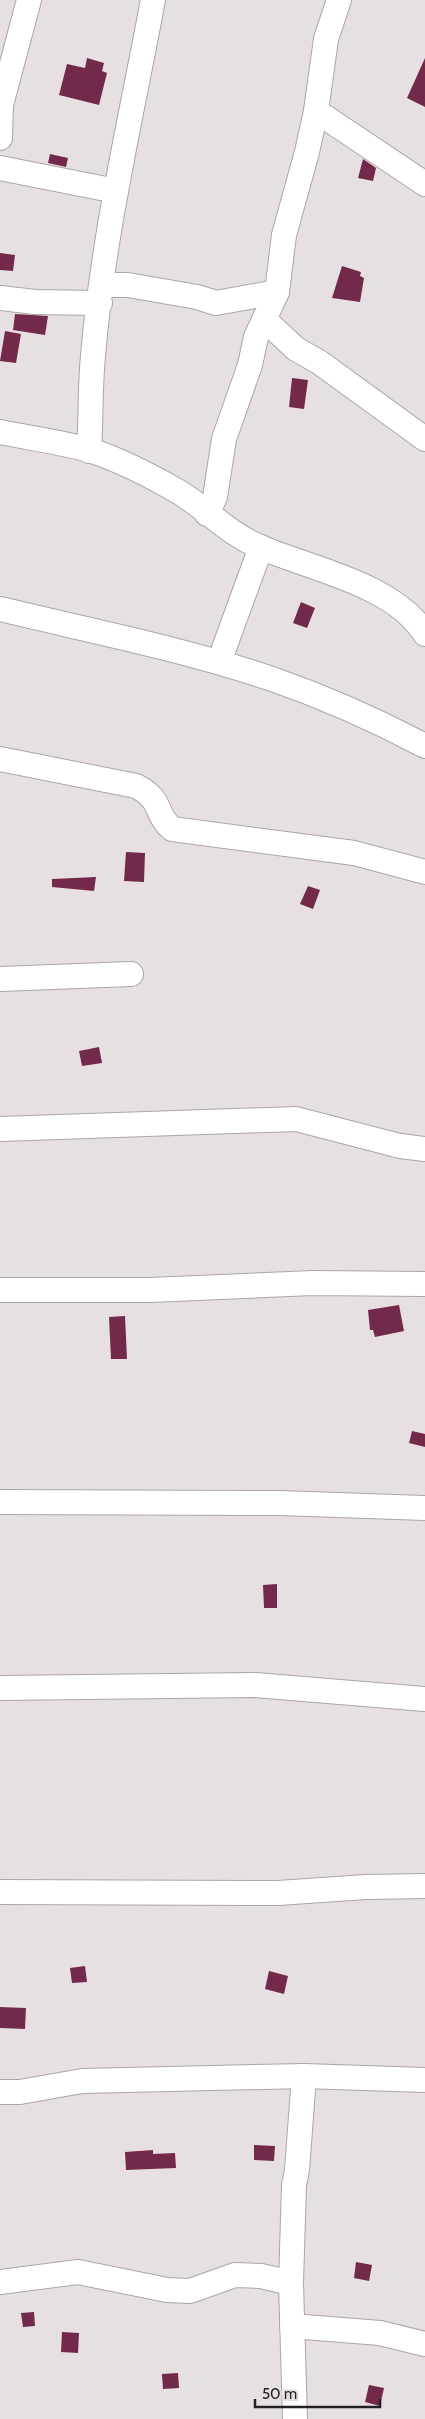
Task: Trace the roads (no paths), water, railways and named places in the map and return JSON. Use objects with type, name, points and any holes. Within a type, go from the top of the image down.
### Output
[{"type":"street","points":[[1,124],[1,104],[29,0]]},
{"type":"street","points":[[90,450],[93,356],[101,294],[116,191],[153,0]]},
{"type":"street","points":[[207,514],[215,497],[224,439],[250,365],[256,337],[276,292],[284,235],[316,111],[326,39],[338,0]]},
{"type":"street","points":[[316,111],[425,184]]},
{"type":"street","points":[[0,168],[116,191]]},
{"type":"street","points":[[0,298],[35,302],[101,294],[128,285],[197,297],[216,303],[276,292]]},
{"type":"street","points":[[264,320],[296,349],[319,362],[425,439]]},
{"type":"street","points":[[0,432],[90,450],[139,472],[178,492],[238,536],[261,547],[323,569],[386,598],[410,616],[425,634]]},
{"type":"street","points":[[218,662],[261,547]]},
{"type":"street","points":[[0,609],[218,662],[273,679],[336,704],[425,746]]},
{"type":"street","points":[[0,759],[136,786],[153,796],[164,820],[172,829],[354,852],[425,872]]},
{"type":"street","points":[[0,979],[131,974]]},
{"type":"street","points":[[0,1129],[296,1119],[400,1146],[425,1149]]},
{"type":"street","points":[[0,1290],[150,1290],[313,1283],[425,1284]]},
{"type":"street","points":[[0,1502],[280,1503],[425,1508]]},
{"type":"street","points":[[0,1688],[255,1685],[425,1699]]},
{"type":"street","points":[[0,1892],[278,1893],[366,1887],[425,1886]]},
{"type":"street","points":[[0,2092],[20,2092],[82,2081],[304,2076],[425,2080]]},
{"type":"street","points":[[295,2419],[291,2283],[294,2185],[297,2170],[304,2076]]},
{"type":"street","points":[[0,2282],[78,2272],[167,2290],[190,2291],[235,2275],[261,2276],[291,2283]]},
{"type":"street","points":[[292,2326],[380,2333],[425,2344]]}]
